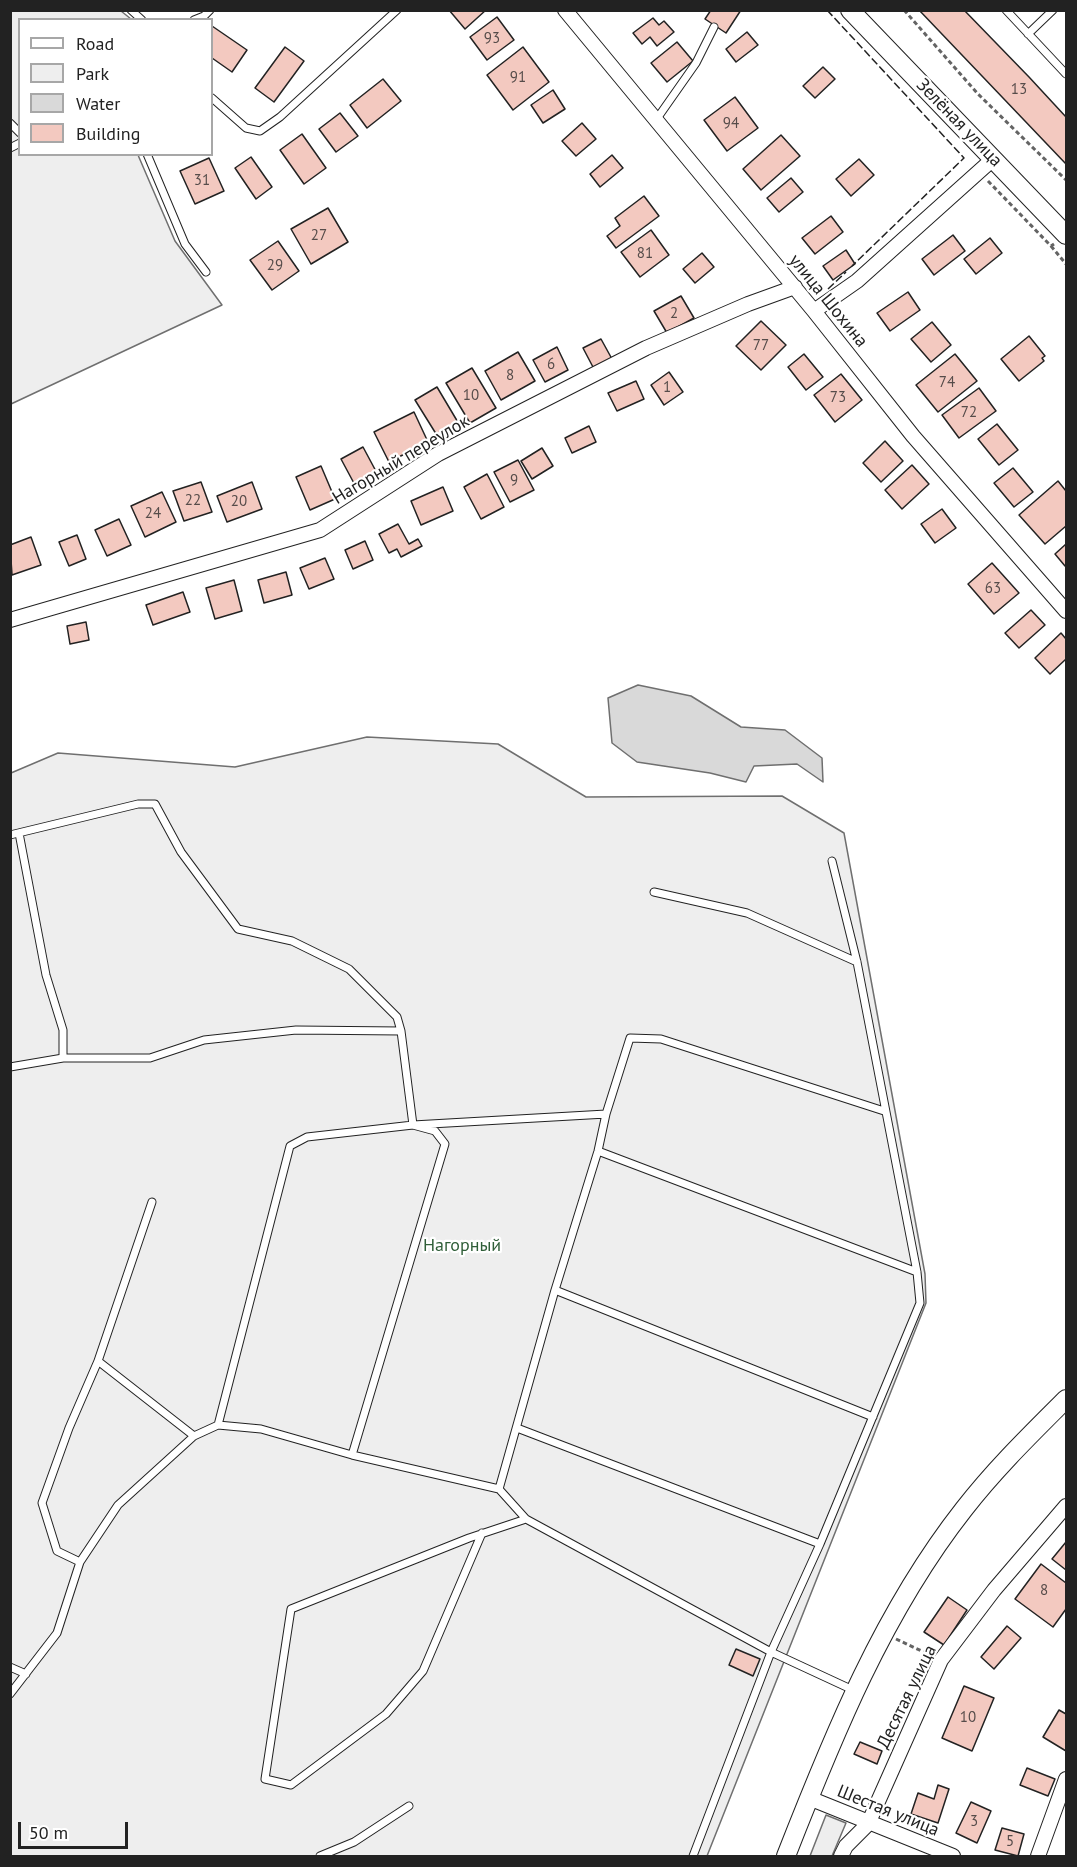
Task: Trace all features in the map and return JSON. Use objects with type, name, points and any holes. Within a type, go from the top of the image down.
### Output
[{"type":"main road","name":"Зелёная улица","points":[[856,13],[1066,235]]},
{"type":"main road","points":[[786,1857],[856,1691],[884,1634],[925,1563],[964,1509],[1008,1456],[1066,1399]]},
{"type":"street","name":"улица Шохина","points":[[565,10],[795,287],[913,436],[1066,611]]},
{"type":"street","points":[[814,311],[856,281],[993,159]]},
{"type":"street","name":"Нагорный переулок","points":[[10,620],[320,530],[448,449],[646,348],[748,304],[795,287]]},
{"type":"street","name":"Десятая улица","points":[[841,1857],[846,1846],[868,1824],[941,1660],[994,1590],[1066,1506]]},
{"type":"street","points":[[1038,1857],[1066,1779]]},
{"type":"street","name":"Шестая улица","points":[[809,1798],[953,1857]]},
{"type":"lane","points":[[213,99],[246,128],[260,131],[280,117],[397,10]]},
{"type":"lane","points":[[1006,10],[1066,74]]},
{"type":"lane","points":[[1028,34],[1053,10]]},
{"type":"lane","points":[[656,120],[696,63],[714,27]]},
{"type":"lane","points":[[148,156],[185,244],[206,272]]},
{"type":"lane","points":[[63,1058],[63,1030],[46,975],[15,834],[138,804],[155,804],[181,852],[238,929],[292,941],[349,969],[397,1017],[401,1031],[413,1125]]},
{"type":"lane","points":[[693,1857],[771,1652],[820,1544],[920,1303],[917,1272],[856,962],[832,861]]},
{"type":"lane","points":[[654,892],[747,913],[856,962]]},
{"type":"lane","points":[[10,1067],[63,1058],[150,1058],[204,1041],[296,1030],[401,1031]]},
{"type":"lane","points":[[499,1489],[555,1290],[598,1151],[606,1114],[630,1038],[661,1039],[884,1111]]},
{"type":"lane","points":[[218,1425],[290,1146],[307,1137],[413,1125],[606,1114]]},
{"type":"lane","points":[[352,1455],[445,1144],[435,1131],[413,1125]]},
{"type":"lane","points":[[598,1151],[917,1272]]},
{"type":"lane","points":[[80,1562],[57,1551],[42,1503],[69,1428],[98,1361],[152,1202]]},
{"type":"lane","points":[[555,1290],[873,1417]]},
{"type":"lane","points":[[98,1361],[194,1436]]},
{"type":"lane","points":[[10,1694],[57,1633],[80,1562],[118,1504],[194,1436],[218,1425],[261,1429],[352,1455],[499,1489],[526,1519],[771,1652],[856,1691]]},
{"type":"lane","points":[[517,1428],[820,1544]]},
{"type":"lane","points":[[482,1533],[423,1671],[386,1714],[291,1785],[265,1779],[291,1609],[482,1533],[526,1519]]},
{"type":"lane","points":[[10,1667],[26,1674]]},
{"type":"lane","points":[[320,1857],[354,1842],[409,1806]]},
{"type":"path","points":[[904,10],[978,94],[1066,180]]},
{"type":"path","points":[[980,188],[989,180],[1066,264]]},
{"type":"path","points":[[1051,246],[1066,235]]},
{"type":"path","points":[[884,1634],[941,1660]]},
{"type":"green space","points":[[10,11],[121,11],[130,18],[18,18],[18,156],[138,156],[175,241],[222,305],[11,404]]},
{"type":"green space","name":"Нагорный","points":[[367,737],[498,744],[586,797],[782,796],[844,833],[925,1274],[926,1303],[707,1856],[11,1856],[11,773],[58,753],[235,767]]},
{"type":"green space","points":[[826,1815],[846,1823],[832,1856],[810,1856]]},
{"type":"water","points":[[638,685],[691,696],[741,727],[785,730],[822,758],[823,782],[797,764],[754,766],[746,782],[710,773],[637,762],[612,743],[608,698]]},
{"type":"building","points":[[449,10],[486,10],[465,29]]},
{"type":"building","points":[[711,10],[741,10],[726,33],[705,19]]},
{"type":"building","points":[[919,10],[964,10],[1029,77],[1066,117],[1066,164]]},
{"type":"building","points":[[497,17],[514,40],[487,60],[470,37]]},
{"type":"building","points":[[653,18],[659,25],[664,21],[674,32],[657,46],[650,37],[642,44],[633,33]]},
{"type":"building","points":[[213,27],[247,50],[232,72],[213,59]]},
{"type":"building","points":[[747,32],[758,45],[736,62],[726,49]]},
{"type":"building","points":[[677,42],[693,61],[667,82],[651,63]]},
{"type":"building","points":[[285,47],[304,61],[274,102],[255,88]]},
{"type":"building","points":[[523,47],[549,82],[513,110],[487,75]]},
{"type":"building","points":[[823,67],[835,79],[815,98],[803,86]]},
{"type":"building","points":[[383,79],[401,101],[367,128],[350,105]]},
{"type":"building","points":[[553,90],[565,109],[543,123],[531,105]]},
{"type":"building","points":[[735,97],[758,128],[727,151],[704,120]]},
{"type":"building","points":[[340,113],[358,136],[336,152],[319,129]]},
{"type":"building","points":[[582,123],[596,139],[576,156],[562,141]]},
{"type":"building","points":[[302,134],[326,168],[304,184],[280,150]]},
{"type":"building","points":[[781,135],[800,156],[761,190],[743,169]]},
{"type":"building","points":[[612,155],[623,168],[600,187],[590,174]]},
{"type":"building","points":[[251,157],[272,187],[256,199],[235,168]]},
{"type":"building","points":[[209,158],[224,191],[195,204],[180,171]]},
{"type":"building","points":[[859,159],[874,175],[851,196],[836,179]]},
{"type":"building","points":[[791,178],[803,192],[779,212],[767,198]]},
{"type":"building","points":[[644,196],[659,216],[616,248],[607,236],[620,226],[615,218]]},
{"type":"building","points":[[328,208],[348,242],[311,264],[291,229]]},
{"type":"building","points":[[831,216],[843,232],[815,254],[802,238]]},
{"type":"building","points":[[651,230],[669,255],[640,277],[621,252]]},
{"type":"building","points":[[953,235],[965,251],[934,275],[922,259]]},
{"type":"building","points":[[990,238],[1002,253],[976,274],[964,259]]},
{"type":"building","points":[[278,241],[299,271],[272,290],[250,260]]},
{"type":"building","points":[[846,250],[855,264],[833,280],[823,266]]},
{"type":"building","points":[[702,253],[714,267],[695,283],[683,269]]},
{"type":"building","points":[[908,292],[920,310],[890,331],[877,313]]},
{"type":"building","points":[[681,296],[694,318],[667,333],[654,311]]},
{"type":"building","points":[[761,321],[786,345],[761,370],[736,346]]},
{"type":"building","points":[[932,322],[951,345],[931,362],[911,339]]},
{"type":"building","points":[[1029,336],[1045,356],[1042,358],[1044,361],[1019,381],[1001,359]]},
{"type":"building","points":[[601,339],[612,359],[594,369],[583,348]]},
{"type":"building","points":[[557,347],[568,370],[545,382],[533,360]]},
{"type":"building","points":[[518,352],[535,381],[501,400],[485,371]]},
{"type":"building","points":[[804,354],[823,377],[806,390],[788,367]]},
{"type":"building","points":[[955,354],[977,381],[938,412],[916,385]]},
{"type":"building","points":[[472,368],[496,408],[470,423],[446,383]]},
{"type":"building","points":[[669,372],[683,392],[664,405],[651,385]]},
{"type":"building","points":[[841,374],[862,400],[835,422],[814,395]]},
{"type":"building","points":[[636,381],[644,399],[617,411],[608,393]]},
{"type":"building","points":[[437,387],[459,424],[438,437],[415,400]]},
{"type":"building","points":[[979,388],[996,411],[959,438],[942,415]]},
{"type":"building","points":[[414,412],[428,442],[389,462],[374,432]]},
{"type":"building","points":[[997,424],[1018,450],[999,465],[978,439]]},
{"type":"building","points":[[589,426],[596,442],[572,453],[565,438]]},
{"type":"building","points":[[885,441],[903,461],[881,482],[863,463]]},
{"type":"building","points":[[363,447],[378,475],[356,487],[341,459]]},
{"type":"building","points":[[542,448],[553,466],[532,479],[521,461]]},
{"type":"building","points":[[518,460],[534,490],[510,502],[494,472]]},
{"type":"building","points":[[912,465],[929,484],[902,509],[885,490]]},
{"type":"building","points":[[321,466],[335,499],[310,510],[296,477]]},
{"type":"building","points":[[1013,468],[1033,492],[1014,507],[994,483]]},
{"type":"building","points":[[487,474],[504,507],[481,519],[464,487]]},
{"type":"building","points":[[1058,481],[1066,491],[1066,526],[1045,544],[1019,515]]},
{"type":"building","points":[[201,482],[212,512],[184,521],[173,491]]},
{"type":"building","points":[[252,482],[262,509],[227,522],[217,496]]},
{"type":"building","points":[[443,487],[453,511],[421,525],[411,501]]},
{"type":"building","points":[[162,492],[176,522],[145,537],[131,506]]},
{"type":"building","points":[[942,509],[956,528],[935,543],[921,524]]},
{"type":"building","points":[[119,519],[131,545],[107,556],[95,530]]},
{"type":"building","points":[[398,524],[409,544],[418,539],[422,546],[401,557],[397,549],[389,553],[379,534]]},
{"type":"building","points":[[77,535],[86,559],[69,566],[59,542]]},
{"type":"building","points":[[31,537],[41,565],[12,575],[10,545]]},
{"type":"building","points":[[365,541],[373,560],[353,569],[345,550]]},
{"type":"building","points":[[1066,544],[1066,565],[1065,566],[1055,554]]},
{"type":"building","points":[[325,558],[334,579],[309,589],[300,568]]},
{"type":"building","points":[[992,563],[1019,593],[994,614],[968,584]]},
{"type":"building","points":[[286,572],[292,595],[264,603],[258,580]]},
{"type":"building","points":[[234,580],[242,611],[215,619],[206,588]]},
{"type":"building","points":[[183,592],[190,612],[153,625],[146,605]]},
{"type":"building","points":[[1031,610],[1045,625],[1019,648],[1005,633]]},
{"type":"building","points":[[86,622],[89,640],[70,644],[67,626]]},
{"type":"building","points":[[1061,633],[1066,639],[1066,659],[1050,674],[1035,658]]},
{"type":"building","points":[[1066,1542],[1066,1570],[1052,1559]]},
{"type":"building","points":[[1041,1564],[1066,1583],[1066,1609],[1053,1627],[1015,1599]]},
{"type":"building","points":[[948,1597],[967,1610],[944,1645],[924,1632]]},
{"type":"building","points":[[1007,1626],[1021,1638],[994,1669],[981,1657]]},
{"type":"building","points":[[736,1649],[760,1659],[753,1676],[729,1665]]},
{"type":"building","points":[[964,1686],[994,1698],[972,1751],[942,1738]]},
{"type":"building","points":[[1059,1710],[1066,1714],[1066,1751],[1043,1737]]},
{"type":"building","points":[[860,1742],[882,1751],[877,1764],[854,1754]]},
{"type":"building","points":[[1027,1768],[1055,1779],[1048,1796],[1020,1785]]},
{"type":"building","points":[[938,1785],[949,1789],[938,1823],[911,1814],[918,1793],[934,1799]]},
{"type":"building","points":[[971,1802],[991,1811],[977,1843],[956,1833]]},
{"type":"building","points":[[1002,1828],[1024,1834],[1018,1856],[995,1850]]},
{"type":"fence","points":[[827,10],[964,158],[852,266]]},
{"type":"fence","points":[[828,289],[846,272]]}]
